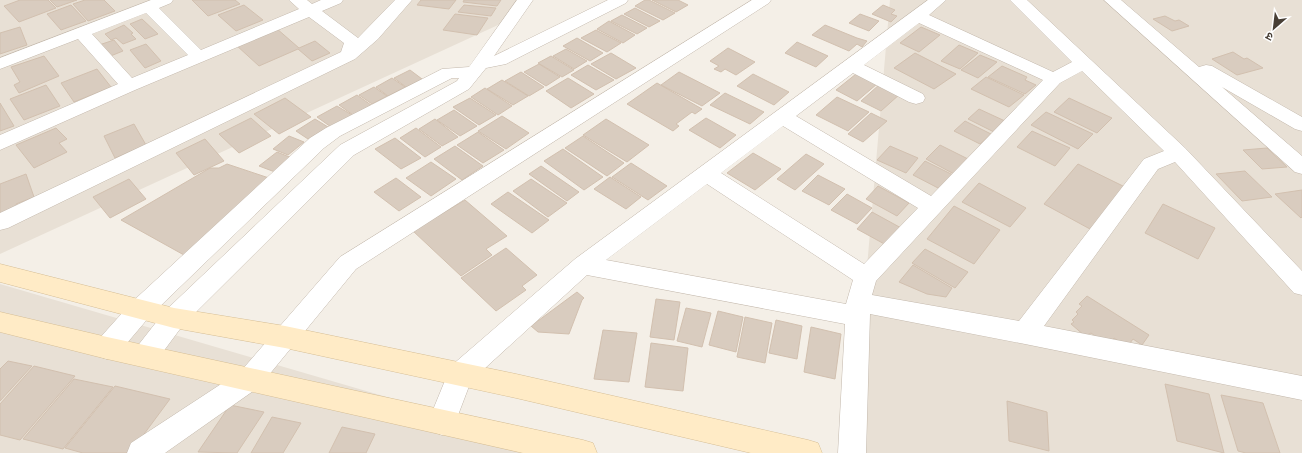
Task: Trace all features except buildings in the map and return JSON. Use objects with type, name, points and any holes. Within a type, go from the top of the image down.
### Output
[{"type":"street","points":[[0,64],[165,0]]},
{"type":"street","points":[[0,143],[199,57],[304,5],[335,0]]},
{"type":"street","points":[[0,222],[349,55],[372,36],[404,0]]},
{"type":"street","points":[[144,356],[174,318],[347,150],[462,85],[501,34],[524,0]]},
{"type":"street","points":[[107,348],[141,309],[317,143],[333,132],[448,73],[476,68],[500,60],[620,0]]},
{"type":"street","points":[[141,453],[250,378],[348,263],[764,0]]},
{"type":"street","points":[[442,422],[460,374],[583,265],[853,66],[938,0]]},
{"type":"street","points":[[1018,0],[1178,153],[1302,286]]},
{"type":"street","points":[[1112,0],[1302,167]]},
{"type":"street","points":[[304,5],[353,42],[349,55]]},
{"type":"street","points":[[148,6],[199,57]]},
{"type":"street","points":[[918,16],[1054,79]]},
{"type":"street","points":[[82,32],[129,86]]},
{"type":"street","points":[[501,34],[530,46]]},
{"type":"street","points":[[1166,47],[1302,125]]},
{"type":"street","points":[[852,453],[858,309],[866,277],[1054,79],[1083,63]]},
{"type":"street","points":[[853,66],[916,98]]},
{"type":"street","points":[[783,117],[933,207]]},
{"type":"street","points":[[1025,333],[1151,164],[1178,153]]},
{"type":"street","points":[[707,174],[866,277]]},
{"type":"street","points":[[260,197],[289,207]]},
{"type":"street","points":[[583,265],[858,309],[1025,333],[1302,388]]},
{"type":"street","points":[[0,273],[174,318],[285,337],[460,374],[808,453]]},
{"type":"street","points":[[0,322],[107,348],[250,378],[572,452]]},
{"type":"shaded area","points":[[0,0],[525,0],[513,18],[0,254]]},
{"type":"shaded area","points":[[890,0],[1302,0],[1302,453],[851,453]]},
{"type":"shaded area","points":[[0,284],[568,450],[566,453],[0,453]]}]
